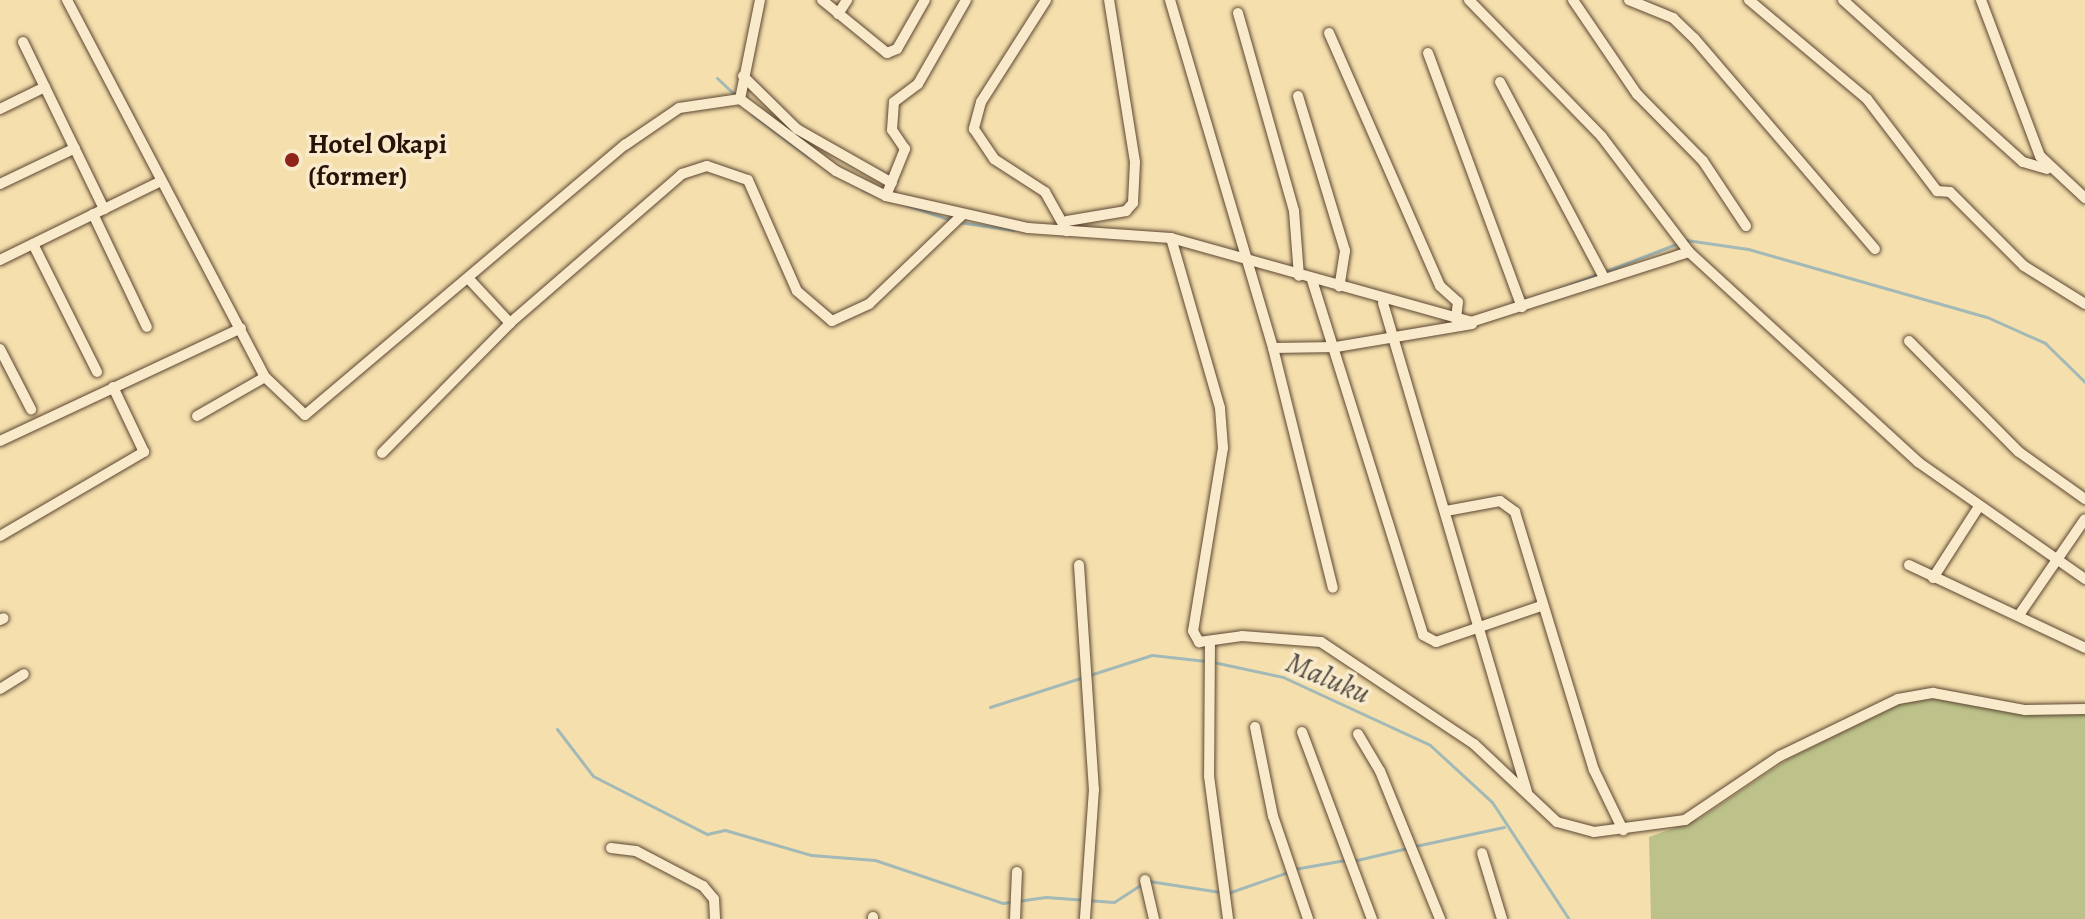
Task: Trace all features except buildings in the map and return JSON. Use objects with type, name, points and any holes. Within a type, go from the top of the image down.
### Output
[{"type":"street","points":[[67,0],[159,182],[265,377],[305,415],[468,278],[678,109],[735,100],[760,120],[886,196],[962,215],[1171,238],[1383,303],[1456,319],[1486,321]]},
{"type":"street","points":[[735,100],[760,0]]},
{"type":"street","points":[[822,0],[887,53],[925,0]]},
{"type":"street","points":[[838,14],[847,0]]},
{"type":"street","points":[[886,196],[905,149],[892,130],[894,102],[918,84],[966,0]]},
{"type":"street","points":[[1046,0],[981,102],[974,129],[994,159],[1045,192],[1067,226]]},
{"type":"street","points":[[1067,226],[1126,211],[1133,203],[1135,162],[1109,0]]},
{"type":"street","points":[[1170,0],[1238,245],[1273,348],[1333,588]]},
{"type":"street","points":[[1469,0],[1567,99],[1682,236],[1689,252],[1978,508],[2085,579]]},
{"type":"street","points":[[1573,0],[1637,94],[1703,161],[1746,226]]},
{"type":"street","points":[[1629,0],[1673,18],[1694,38],[1875,249]]},
{"type":"street","points":[[1749,0],[1867,99],[1937,191],[1950,192],[2024,266],[2085,304]]},
{"type":"street","points":[[1843,0],[2023,162],[2047,169],[2085,198]]},
{"type":"street","points":[[1981,0],[2047,169]]},
{"type":"street","points":[[1238,13],[1294,211],[1299,276]]},
{"type":"street","points":[[1329,33],[1440,286],[1458,307],[1456,319]]},
{"type":"street","points":[[23,42],[104,209]]},
{"type":"street","points":[[1428,53],[1522,307]]},
{"type":"street","points":[[743,76],[770,108],[892,184]]},
{"type":"street","points":[[1500,82],[1604,278]]},
{"type":"street","points":[[0,109],[45,87]]},
{"type":"street","points":[[1298,96],[1345,251],[1339,287]]},
{"type":"street","points":[[760,120],[770,108]]},
{"type":"street","points":[[0,184],[75,148]]},
{"type":"street","points":[[382,453],[510,323],[682,174],[707,166],[748,180],[797,291],[832,321],[869,304],[962,215]]},
{"type":"street","points":[[0,260],[159,182]]},
{"type":"street","points":[[93,214],[147,327]]},
{"type":"street","points":[[1171,238],[1220,408],[1221,487],[1192,639],[1209,647],[1321,642],[1474,744],[1528,793],[1575,829],[1623,830],[1685,820],[1780,756],[1898,699],[1933,693],[2025,710],[2085,709]]},
{"type":"street","points":[[33,244],[97,372]]},
{"type":"street","points":[[1273,348],[1336,347],[1486,321],[1604,278],[1689,252]]},
{"type":"street","points":[[468,278],[510,323]]},
{"type":"street","points":[[1312,280],[1336,347],[1357,441],[1423,635],[1436,642],[1541,606]]},
{"type":"street","points":[[1383,303],[1483,626],[1528,793]]},
{"type":"street","points":[[0,441],[241,328]]},
{"type":"street","points":[[1909,341],[1996,431],[2085,499]]},
{"type":"street","points":[[0,349],[31,409]]},
{"type":"street","points":[[197,416],[265,377]]},
{"type":"street","points":[[0,536],[144,452],[113,387]]},
{"type":"street","points":[[1446,511],[1500,501],[1515,512],[1541,606],[1594,770],[1623,830]]},
{"type":"street","points":[[1933,578],[1978,508]]},
{"type":"street","points":[[2019,615],[2085,519]]},
{"type":"street","points":[[1079,565],[1094,789],[1085,919]]},
{"type":"street","points":[[1909,565],[2085,648]]},
{"type":"street","points":[[1209,647],[1205,670],[1209,776],[1228,919]]},
{"type":"street","points":[[0,689],[24,674]]},
{"type":"street","points":[[1255,727],[1273,816],[1308,919]]},
{"type":"street","points":[[1302,732],[1372,919]]},
{"type":"street","points":[[1358,734],[1380,771],[1440,919]]},
{"type":"street","points":[[611,848],[636,851],[703,886],[714,899],[715,919]]},
{"type":"street","points":[[1482,853],[1502,919]]},
{"type":"street","points":[[1015,919],[1013,902],[1017,872]]},
{"type":"street","points":[[1145,880],[1154,919]]},
{"type":"green space","points":[[1940,698],[2085,713],[2085,919],[1651,919],[1649,837],[1699,819],[1788,759],[1902,703]]},
{"type":"waterway","points":[[717,78],[736,96]]},
{"type":"waterway","points":[[752,114],[809,157]]},
{"type":"waterway","points":[[863,190],[950,220]]},
{"type":"waterway","points":[[958,222],[1013,230]]},
{"type":"waterway","points":[[1686,240],[1748,249],[1987,317],[2045,343],[2085,382]]},
{"type":"waterway","points":[[1559,289],[1679,243]]},
{"type":"waterway","name":"Maluku","points":[[990,707],[1152,655],[1206,661]]},
{"type":"waterway","name":"Maluku","points":[[1213,662],[1283,677],[1430,745],[1492,802],[1569,919]]},
{"type":"waterway","points":[[557,729],[593,776],[707,834],[725,830],[811,855],[875,860],[1003,903],[1046,897],[1114,902],[1143,883]]},
{"type":"waterway","points":[[1415,846],[1504,827]]},
{"type":"waterway","points":[[1353,861],[1407,848]]},
{"type":"waterway","points":[[1294,869],[1345,860]]},
{"type":"waterway","points":[[1228,893],[1288,872]]},
{"type":"waterway","points":[[1149,881],[1220,892]]},
{"type":"place","name":"Hotel Okapi (former)","points":[[292,160]]}]
